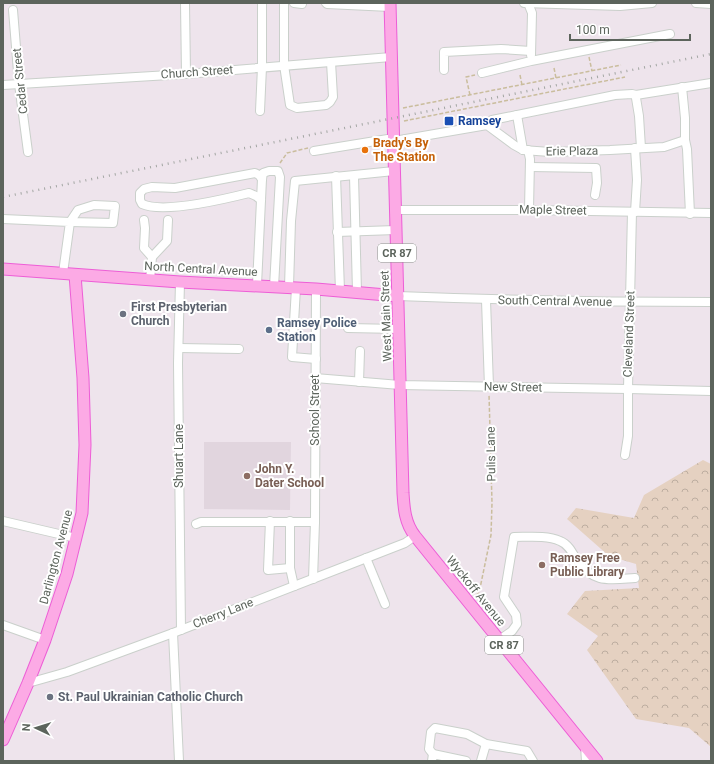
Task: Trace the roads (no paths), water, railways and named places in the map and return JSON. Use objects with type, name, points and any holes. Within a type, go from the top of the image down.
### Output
[{"type":"main road","name":"CR 87","points":[[390,5],[391,57]]},
{"type":"main road","name":"West Main Street","points":[[391,57],[404,508],[406,520],[413,533]]},
{"type":"main road","name":"North Central Avenue","points":[[3,269],[180,282],[274,286],[398,296]]},
{"type":"main road","name":"Darlington Avenue","points":[[3,740],[45,640],[67,574],[82,513],[85,445],[83,378],[75,275]]},
{"type":"main road","name":"Wyckoff Avenue","points":[[413,533],[597,761]]},
{"type":"street","points":[[185,3],[186,74]]},
{"type":"street","points":[[260,111],[262,3]]},
{"type":"street","points":[[284,3],[284,65],[290,105],[297,108],[326,105],[330,102],[333,97],[331,62]]},
{"type":"street","points":[[294,3],[302,4]]},
{"type":"street","points":[[326,3],[390,5]]},
{"type":"street","points":[[524,3],[620,6],[652,3]]},
{"type":"street","points":[[528,3],[532,13],[531,61]]},
{"type":"street","points":[[696,3],[711,4]]},
{"type":"street","name":"Cedar Street","points":[[13,10],[19,84],[28,152]]},
{"type":"street","points":[[482,73],[531,61],[670,34]]},
{"type":"street","points":[[444,70],[444,52],[501,49],[531,51]]},
{"type":"street","name":"Church Street","points":[[3,85],[186,74],[391,57]]},
{"type":"street","points":[[314,151],[487,125],[492,120],[615,95],[636,95],[711,83]]},
{"type":"street","points":[[682,87],[690,214]]},
{"type":"street","name":"Cleveland Street","points":[[625,455],[628,436],[630,302],[639,116],[636,95]]},
{"type":"street","points":[[517,115],[526,150],[530,159],[529,210]]},
{"type":"street","name":"Erie Plaza","points":[[487,125],[514,145],[526,150],[550,152],[664,146],[685,140]]},
{"type":"street","points":[[530,167],[596,168],[596,195]]},
{"type":"street","points":[[257,286],[263,173],[278,171],[280,177],[274,286]]},
{"type":"street","points":[[316,359],[292,356],[291,221],[295,181],[394,171]]},
{"type":"street","points":[[261,200],[249,193],[189,205],[157,207],[142,204],[140,200],[140,192],[144,189],[152,187],[174,188],[255,174],[259,175],[262,179]]},
{"type":"street","points":[[336,176],[340,291]]},
{"type":"street","points":[[354,176],[357,292]]},
{"type":"street","points":[[3,219],[70,222],[113,223],[115,206],[94,205],[78,210],[70,222],[63,273]]},
{"type":"street","name":"Maple Street","points":[[396,210],[529,210],[711,214]]},
{"type":"street","points":[[144,220],[146,228],[144,248],[152,257]]},
{"type":"street","points":[[150,280],[152,257],[167,241],[168,220]]},
{"type":"street","points":[[338,232],[396,230]]},
{"type":"street","name":"Shuart Lane","points":[[178,761],[177,631],[180,282]]},
{"type":"street","name":"School Street","points":[[313,579],[315,522],[316,289]]},
{"type":"street","name":"South Central Avenue","points":[[398,296],[486,300],[711,302]]},
{"type":"street","points":[[486,300],[489,387]]},
{"type":"street","points":[[348,328],[399,329]]},
{"type":"street","points":[[179,348],[239,349]]},
{"type":"street","points":[[359,382],[360,351]]},
{"type":"street","name":"New Street","points":[[315,378],[400,385],[628,388],[711,391]]},
{"type":"street","points":[[3,521],[76,538]]},
{"type":"street","points":[[270,521],[268,570],[290,568]]},
{"type":"street","points":[[290,521],[290,568],[294,586]]},
{"type":"street","points":[[196,524],[201,522],[315,522]]},
{"type":"street","name":"Cherry Lane","points":[[28,683],[66,672],[313,579],[405,542],[413,533]]},
{"type":"street","points":[[499,640],[512,631],[517,624],[516,616],[504,597],[504,588],[514,536],[543,538],[559,541],[567,546],[582,566],[595,577],[605,580],[635,578]]},
{"type":"street","points":[[366,558],[385,604]]},
{"type":"street","points":[[3,625],[45,640]]},
{"type":"street","points":[[466,761],[432,758],[429,749],[431,732],[435,728],[467,734],[486,744],[527,751],[533,761]]},
{"type":"street","points":[[481,761],[486,744]]},
{"type":"street","points":[[585,746],[586,761]]},
{"type":"railway","points":[[3,197],[711,54]]},
{"type":"place","name":"Ramsey","points":[[449,121]]},
{"type":"place","name":"Brady's By The Station","points":[[365,150]]},
{"type":"place","name":"First Presbyterian Church","points":[[123,314]]},
{"type":"place","name":"Ramsey Police Station","points":[[269,330]]},
{"type":"place","name":"John Y. Dater School","points":[[247,476]]},
{"type":"place","name":"Ramsey Free Public Library","points":[[542,565]]},
{"type":"place","name":"St. Paul Ukrainian Catholic Church","points":[[50,697]]}]
